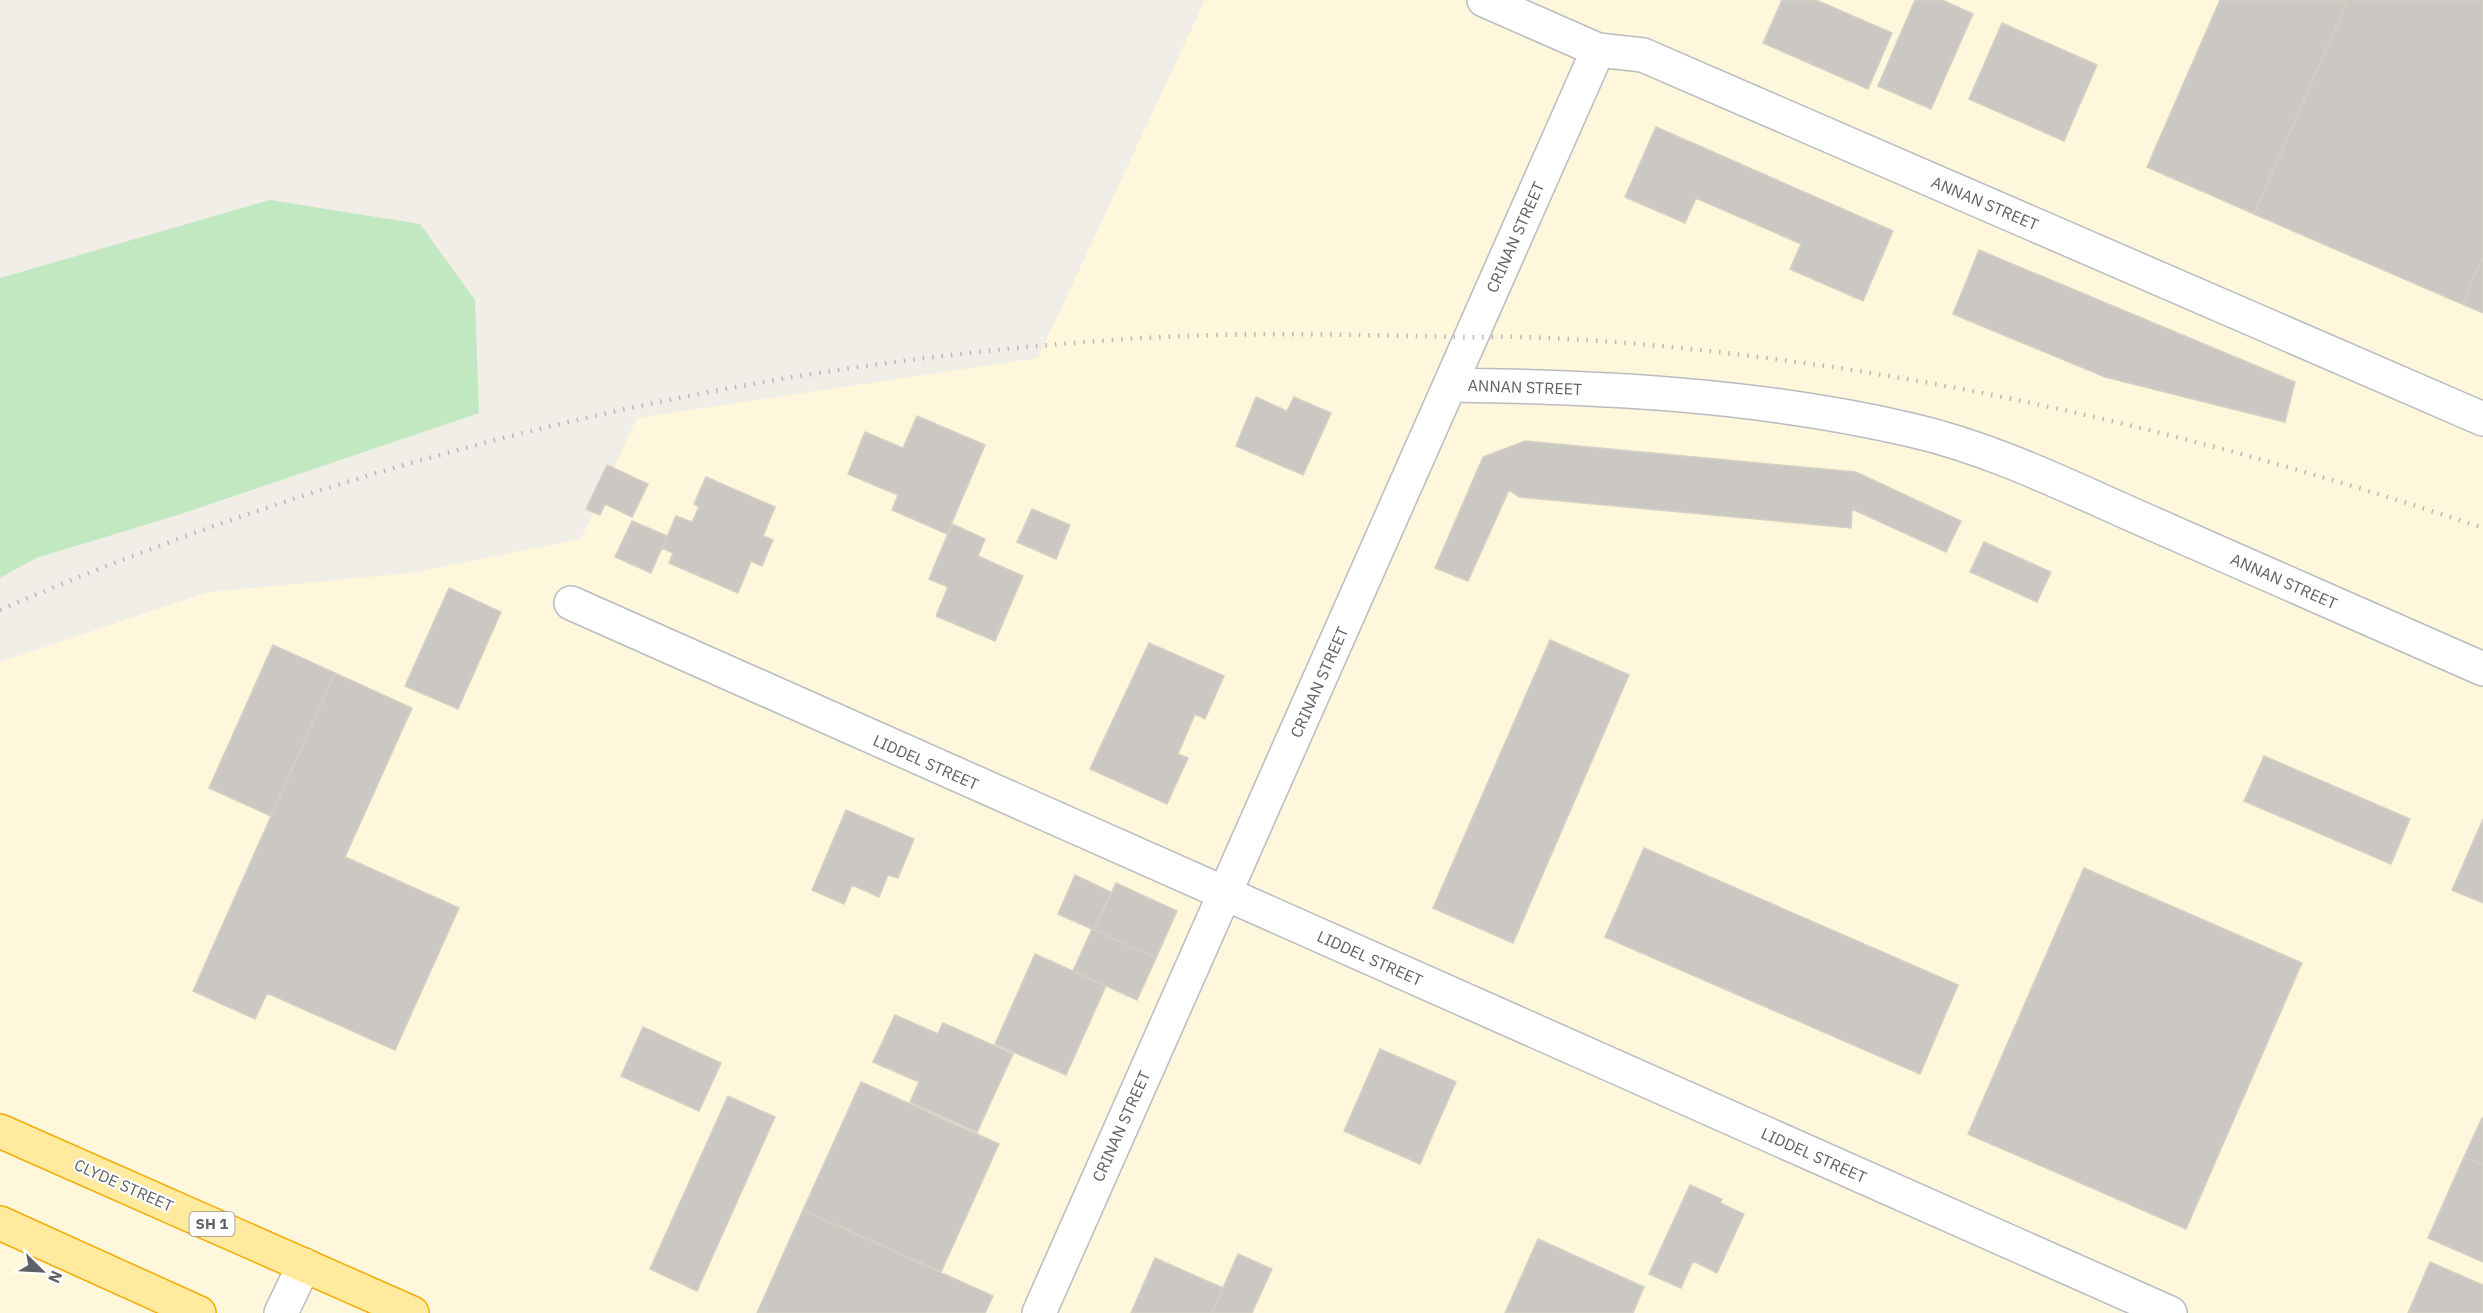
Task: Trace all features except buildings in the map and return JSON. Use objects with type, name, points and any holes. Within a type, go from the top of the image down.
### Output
[{"type":"highway","name":"CLYDE STREET","points":[[0,1131],[412,1313]]},
{"type":"highway","points":[[0,1223],[199,1313]]},
{"type":"street","name":"ANNAN STREET","points":[[1484,0],[1598,50],[1643,55],[2483,419]]},
{"type":"street","name":"CRINAN STREET","points":[[1039,1313],[1598,50]]},
{"type":"street","name":"ANNAN STREET","points":[[1451,385],[1527,386],[1674,394],[1813,411],[1913,430],[2008,460],[2483,669]]},
{"type":"street","name":"LIDDEL STREET","points":[[570,603],[2170,1313]]},
{"type":"street","points":[[281,1313],[304,1265]]},
{"type":"shaded area","points":[[1205,0],[2483,0],[2483,1313],[0,1313],[0,662],[208,592],[411,573],[581,539],[637,418],[1038,358]]},
{"type":"green space","points":[[270,200],[420,224],[475,300],[479,413],[178,515],[36,558],[0,578],[0,278]]},
{"type":"railway","points":[[0,610],[139,553],[280,503],[424,459],[570,422],[716,391],[865,366],[1014,348],[1200,335],[1310,334],[1559,339],[1674,347],[1826,366],[1993,395],[2158,432],[2322,477],[2483,528]]}]
